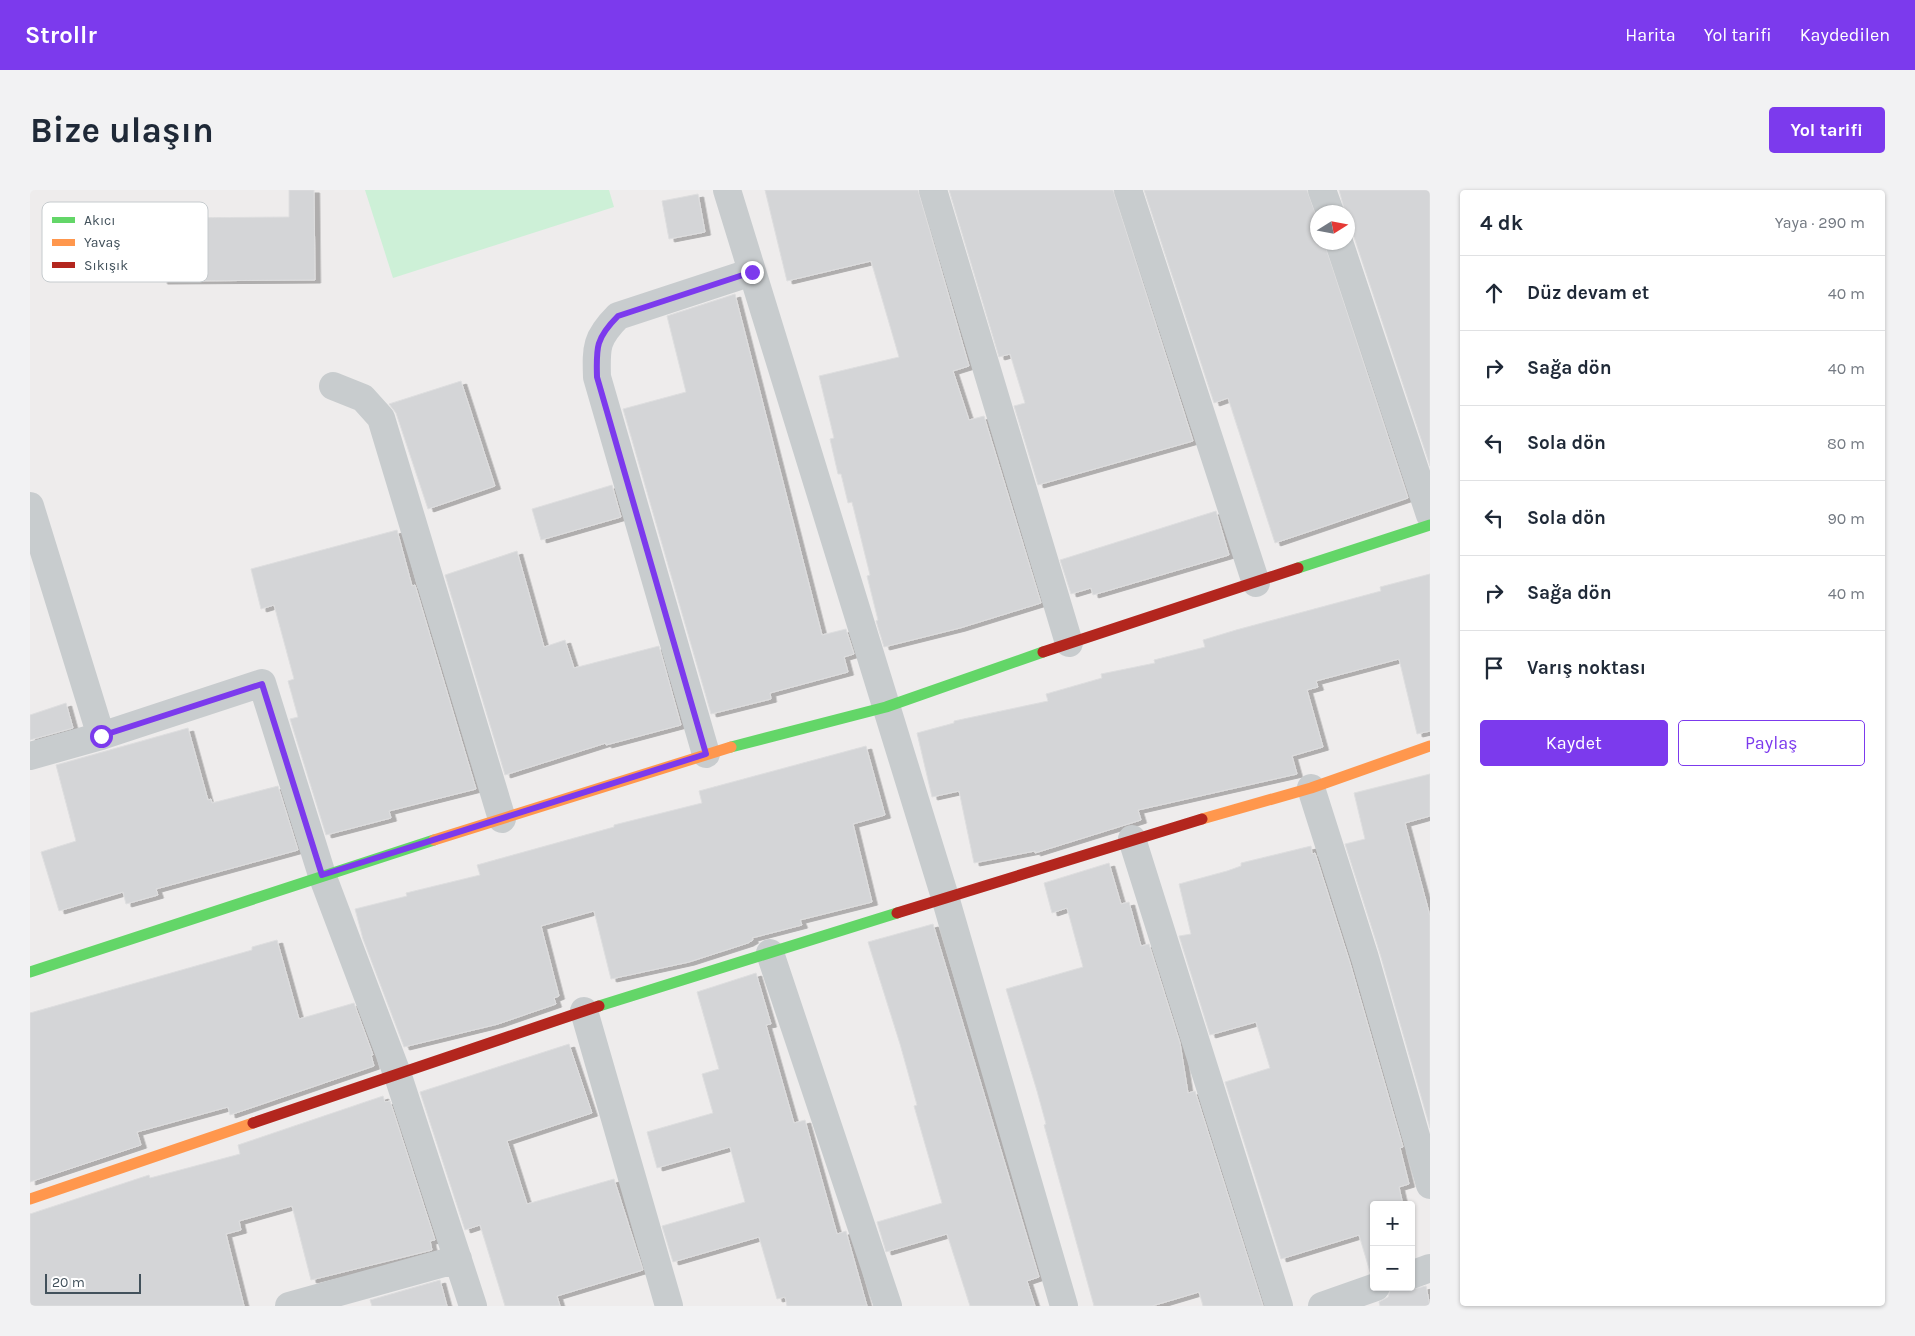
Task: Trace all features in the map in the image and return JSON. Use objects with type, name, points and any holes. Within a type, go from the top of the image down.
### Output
[{"type":"street","points":[[728,190],[945,897],[1064,1306]]},
{"type":"street","points":[[933,190],[1069,643]]},
{"type":"street","points":[[1128,190],[1256,583]]},
{"type":"street","points":[[1322,190],[1327,205]]},
{"type":"street","points":[[1343,250],[1430,516]]},
{"type":"street","points":[[706,754],[597,377],[596,354],[602,332],[618,316],[752,272]]},
{"type":"street","points":[[333,386],[363,398],[381,418],[502,819]]},
{"type":"street","points":[[30,506],[101,736]]},
{"type":"street","points":[[30,972],[322,875],[706,754],[886,707],[1069,643],[1430,525]]},
{"type":"street","points":[[30,756],[101,736],[262,684],[322,875],[398,1076],[473,1306]]},
{"type":"street","points":[[30,1199],[398,1076],[584,1011],[1132,839],[1310,788],[1430,746]]},
{"type":"street","points":[[1310,788],[1365,958],[1430,1185]]},
{"type":"street","points":[[1132,839],[1279,1306]]},
{"type":"street","points":[[770,953],[888,1306]]},
{"type":"street","points":[[584,1011],[670,1306]]},
{"type":"street","points":[[290,1306],[458,1259]]},
{"type":"street","points":[[1415,1274],[1430,1268]]},
{"type":"street","points":[[1322,1306],[1370,1289]]},
{"type":"green space","points":[[365,190],[609,190],[614,207],[393,278]]},
{"type":"building","points":[[289,190],[314,190],[315,280],[208,281],[208,218],[289,217]]},
{"type":"building","points":[[765,190],[918,190],[969,366],[953,371],[969,420],[984,416],[1041,603],[960,628],[884,647],[876,621],[878,620],[867,576],[870,575],[852,502],[848,503],[841,474],[838,474],[830,439],[834,438],[819,376],[899,357],[871,261],[787,281]]},
{"type":"building","points":[[949,190],[1113,190],[1193,441],[1038,485],[1014,406],[1025,403],[1010,354],[999,357]]},
{"type":"building","points":[[1144,190],[1307,190],[1312,205],[1310,205],[1310,250],[1327,250],[1408,498],[1275,543],[1228,398],[1214,403]]},
{"type":"building","points":[[1339,190],[1430,190],[1430,466],[1355,240],[1355,205],[1343,205]]},
{"type":"building","points":[[698,194],[705,232],[669,239],[662,201]]},
{"type":"building","points":[[735,294],[822,635],[846,629],[854,654],[844,657],[848,672],[770,693],[771,699],[711,714],[623,409],[686,392],[667,316]]},
{"type":"building","points":[[461,381],[495,486],[428,509],[396,413],[389,404]]},
{"type":"building","points":[[612,485],[621,517],[541,540],[532,509]]},
{"type":"building","points":[[1216,511],[1229,555],[1093,595],[1091,588],[1071,594],[1060,560]]},
{"type":"building","points":[[397,530],[412,586],[415,585],[476,789],[389,811],[391,818],[326,835],[290,719],[298,717],[288,681],[294,679],[274,605],[261,609],[251,569]]},
{"type":"building","points":[[517,551],[544,647],[565,640],[574,668],[659,646],[681,725],[606,745],[606,743],[505,775],[445,575]]},
{"type":"building","points":[[1430,574],[1430,731],[1417,734],[1399,659],[1316,681],[1318,687],[1307,690],[1323,747],[1292,756],[1297,774],[1138,810],[1141,820],[1035,853],[1035,851],[974,863],[959,791],[932,797],[917,733],[954,723],[954,721],[1048,701],[1046,694],[1102,678],[1101,674],[1155,663],[1154,660],[1205,647],[1203,640],[1381,591],[1380,587]]},
{"type":"building","points":[[66,703],[73,728],[30,740],[30,715]]},
{"type":"building","points":[[188,728],[208,800],[211,799],[212,803],[278,786],[298,850],[156,889],[158,895],[126,904],[123,892],[59,911],[41,852],[76,841],[56,765]]},
{"type":"building","points":[[866,746],[885,815],[853,824],[872,902],[800,920],[802,925],[752,938],[753,940],[748,943],[689,962],[611,979],[594,911],[541,926],[559,996],[554,998],[556,1004],[498,1024],[404,1047],[363,939],[355,909],[407,896],[406,893],[480,875],[477,865],[614,827],[614,825],[702,803],[699,791]]},
{"type":"building","points":[[1430,774],[1430,816],[1405,823],[1430,916],[1430,1128],[1380,954],[1345,844],[1365,839],[1354,793]]},
{"type":"building","points":[[1311,846],[1312,854],[1315,853],[1350,963],[1403,1147],[1400,1148],[1409,1184],[1399,1187],[1402,1201],[1370,1201],[1370,1272],[1359,1235],[1281,1259],[1225,1082],[1270,1068],[1256,1022],[1210,1035],[1179,936],[1191,934],[1179,884],[1227,871],[1241,866],[1241,863]]},
{"type":"building","points":[[1109,863],[1121,904],[1129,902],[1141,946],[1149,944],[1180,1043],[1188,1093],[1195,1091],[1263,1306],[1203,1306],[1199,1292],[1152,1306],[1094,1306],[1044,1125],[1046,1124],[1037,1091],[1006,989],[1083,967],[1067,908],[1052,913],[1044,883]]},
{"type":"building","points":[[933,924],[1039,1277],[1027,1281],[1035,1306],[970,1306],[947,1234],[886,1252],[877,1222],[942,1203],[914,1106],[917,1105],[900,1044],[868,942]]},
{"type":"building","points":[[277,940],[299,1019],[354,1003],[373,1055],[371,1055],[374,1066],[230,1115],[228,1107],[137,1132],[141,1145],[30,1182],[30,1013],[252,950],[252,947]]},
{"type":"building","points":[[756,973],[771,1024],[766,1025],[794,1123],[805,1120],[837,1234],[846,1231],[867,1306],[787,1306],[785,1297],[777,1299],[759,1237],[673,1262],[662,1226],[745,1202],[730,1147],[657,1168],[647,1132],[713,1113],[702,1074],[719,1069],[697,992]]},
{"type":"building","points":[[569,1044],[592,1113],[507,1141],[527,1204],[614,1179],[643,1270],[557,1296],[560,1306],[505,1306],[480,1225],[465,1230],[420,1092]]},
{"type":"building","points":[[383,1096],[385,1102],[390,1101],[435,1240],[430,1241],[432,1250],[311,1280],[292,1206],[239,1221],[241,1230],[226,1234],[244,1306],[30,1306],[30,1214],[149,1175],[150,1178],[240,1154],[238,1145]]},
{"type":"building","points":[[440,1280],[447,1306],[372,1306],[370,1300]]},
{"type":"building","points":[[1426,1286],[1430,1306],[1380,1306],[1379,1302],[1388,1297],[1390,1291],[1415,1291],[1415,1289]]},
{"type":"traffic: fast","points":[[1298,568],[1430,525]]},
{"type":"traffic: fast","points":[[731,747],[886,707],[1043,652]]},
{"type":"traffic: fast","points":[[30,972],[434,840]]},
{"type":"traffic: fast","points":[[599,1006],[897,913]]},
{"type":"traffic: slow","points":[[1202,819],[1311,788],[1430,746]]},
{"type":"traffic: slow","points":[[434,840],[731,747]]},
{"type":"traffic: slow","points":[[30,1199],[253,1123]]},
{"type":"traffic: jam","points":[[1043,652],[1298,568]]},
{"type":"traffic: jam","points":[[897,913],[1202,819]]},
{"type":"traffic: jam","points":[[253,1123],[599,1006]]},
{"type":"route","points":[[101,736],[262,684],[322,875],[706,754],[597,377],[596,354],[602,332],[618,316],[752,272]]}]
